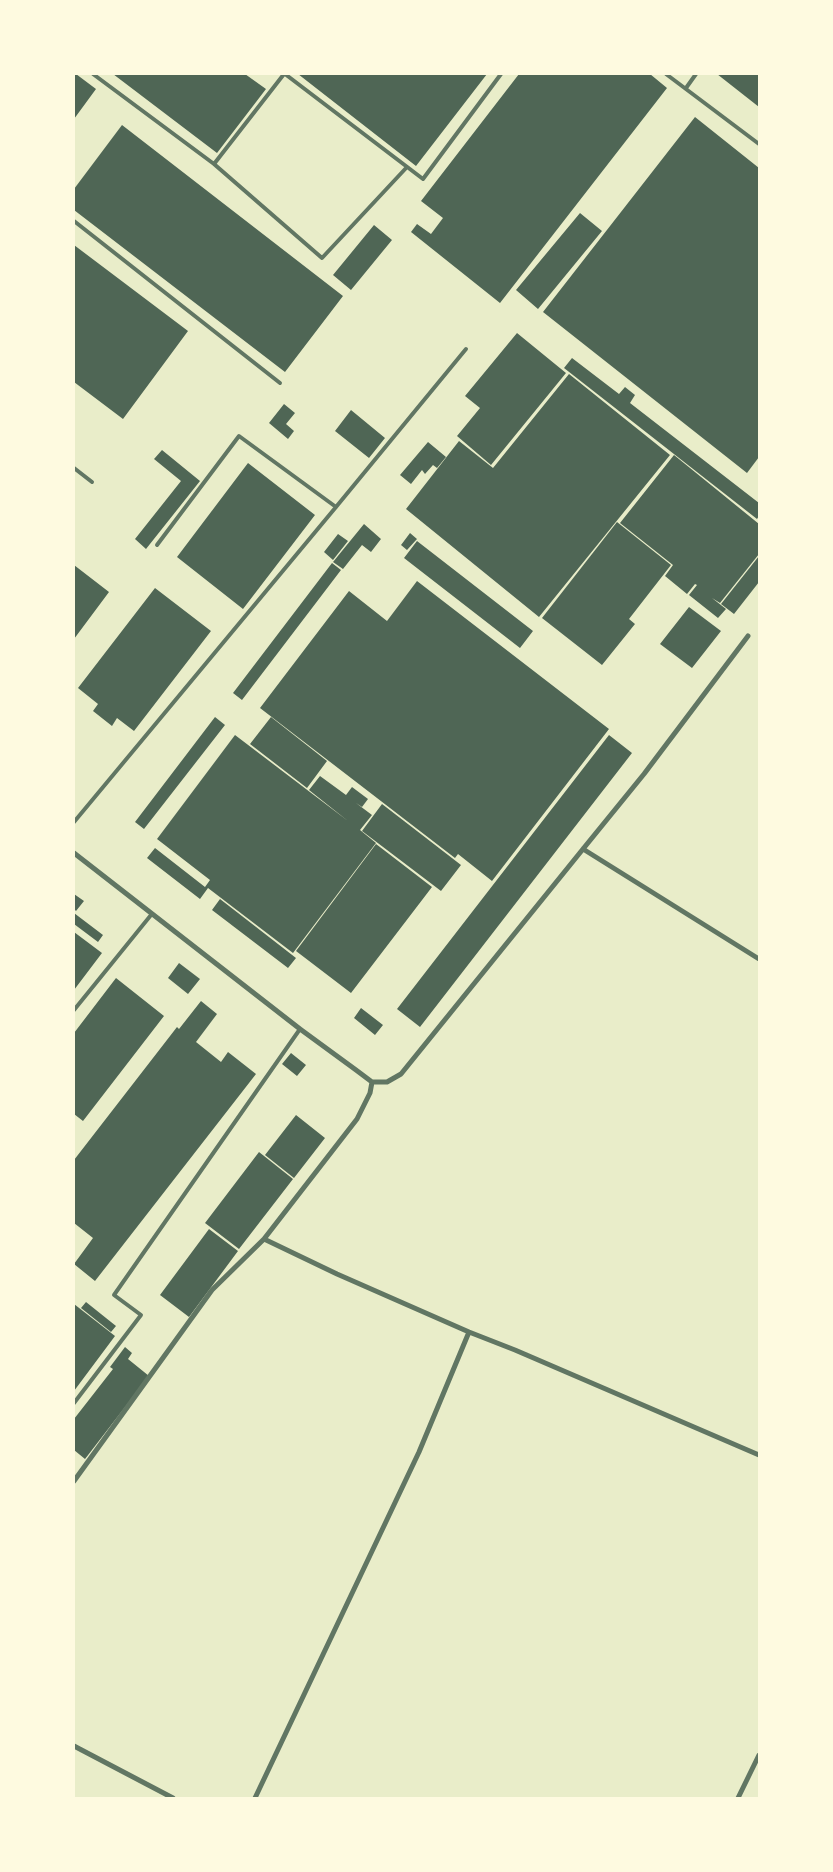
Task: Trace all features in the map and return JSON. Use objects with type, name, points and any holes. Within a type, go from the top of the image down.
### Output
[{"type":"street","points":[[74,853],[151,915],[372,1082],[387,1082],[401,1074],[644,774],[748,636]]},
{"type":"street","points":[[583,849],[759,959]]},
{"type":"street","points":[[74,1482],[212,1290],[264,1239],[357,1119],[370,1093],[372,1082]]},
{"type":"street","points":[[264,1239],[337,1274],[469,1332],[759,1455]]},
{"type":"street","points":[[255,1798],[419,1452],[469,1332]]},
{"type":"street","points":[[74,1746],[174,1798]]},
{"type":"street","points":[[738,1798],[759,1756]]},
{"type":"lane","points":[[93,74],[214,164],[322,258],[407,167]]},
{"type":"lane","points":[[214,164],[285,74],[423,179],[501,74]]},
{"type":"lane","points":[[666,74],[759,144]]},
{"type":"lane","points":[[686,88],[696,74]]},
{"type":"lane","points":[[74,221],[280,383]]},
{"type":"lane","points":[[74,822],[466,349]]},
{"type":"lane","points":[[157,545],[239,436],[336,507]]},
{"type":"lane","points":[[74,468],[92,482]]},
{"type":"lane","points":[[74,1010],[151,915]]},
{"type":"lane","points":[[74,1403],[141,1315],[114,1294],[300,1029]]},
{"type":"building","points":[[74,74],[96,89],[74,119]]},
{"type":"building","points":[[113,74],[245,74],[266,89],[217,153]]},
{"type":"building","points":[[298,74],[487,74],[416,166]]},
{"type":"building","points":[[519,74],[650,74],[667,88],[500,303],[411,232],[417,224],[431,234],[443,218],[421,201]]},
{"type":"building","points":[[717,74],[759,74],[759,107]]},
{"type":"building","points":[[695,117],[759,168],[759,457],[747,473],[543,312]]},
{"type":"building","points":[[122,125],[343,296],[285,372],[74,210],[74,189]]},
{"type":"building","points":[[580,213],[602,231],[538,309],[516,290]]},
{"type":"building","points":[[374,225],[392,240],[351,290],[333,275]]},
{"type":"building","points":[[74,245],[188,331],[123,419],[74,382]]},
{"type":"building","points":[[517,333],[566,373],[491,465],[457,436],[480,408],[465,396]]},
{"type":"building","points":[[572,358],[619,394],[625,387],[635,395],[630,403],[759,503],[759,516],[757,519],[564,368]]},
{"type":"building","points":[[569,374],[670,455],[539,617],[406,509],[459,441],[493,468]]},
{"type":"building","points":[[284,404],[295,413],[286,424],[294,431],[288,439],[269,423]]},
{"type":"building","points":[[351,410],[385,438],[369,458],[335,431]]},
{"type":"building","points":[[428,442],[446,457],[437,468],[433,465],[425,474],[422,470],[411,484],[400,475]]},
{"type":"building","points":[[162,450],[200,481],[146,549],[135,539],[181,481],[154,459]]},
{"type":"building","points":[[674,455],[759,524],[759,554],[720,603],[712,598],[726,609],[718,618],[689,595],[697,585],[695,584],[687,594],[665,576],[673,565],[620,523]]},
{"type":"building","points":[[248,463],[315,515],[243,609],[177,557]]},
{"type":"building","points":[[617,522],[671,565],[629,619],[635,624],[602,665],[542,618]]},
{"type":"building","points":[[364,524],[381,539],[371,552],[362,545],[343,569],[333,562]]},
{"type":"building","points":[[410,533],[417,539],[407,550],[401,545]]},
{"type":"building","points":[[338,534],[348,541],[333,560],[324,552]]},
{"type":"building","points":[[417,541],[533,631],[520,648],[404,558]]},
{"type":"building","points":[[759,556],[759,582],[734,614],[721,604]]},
{"type":"building","points":[[332,563],[341,570],[242,700],[233,693]]},
{"type":"building","points":[[74,565],[109,592],[74,639]]},
{"type":"building","points":[[417,581],[609,729],[492,881],[458,854],[455,858],[260,708],[349,591],[387,621]]},
{"type":"building","points":[[155,588],[211,631],[134,731],[117,718],[112,726],[93,711],[98,704],[78,688]]},
{"type":"building","points":[[689,607],[721,631],[692,668],[660,644]]},
{"type":"building","points":[[215,717],[225,725],[144,829],[135,822]]},
{"type":"building","points":[[271,717],[327,761],[307,788],[250,744]]},
{"type":"building","points":[[235,735],[348,821],[309,790],[320,776],[346,795],[352,787],[368,799],[362,807],[356,803],[372,815],[360,830],[376,843],[293,953],[208,888],[200,899],[147,858],[155,848],[205,887],[210,880],[157,839]]},
{"type":"building","points":[[609,735],[632,753],[420,1027],[397,1009]]},
{"type":"building","points":[[382,804],[461,865],[441,891],[362,831]]},
{"type":"building","points":[[376,844],[432,887],[351,993],[296,951]]},
{"type":"building","points":[[74,894],[84,901],[76,911],[74,909]]},
{"type":"building","points":[[220,899],[296,958],[288,968],[212,910]]},
{"type":"building","points":[[74,913],[103,935],[98,942],[74,924]]},
{"type":"building","points":[[74,932],[102,953],[74,990]]},
{"type":"building","points":[[179,963],[200,979],[188,994],[168,978]]},
{"type":"building","points":[[116,978],[164,1016],[83,1121],[74,1114],[74,1033]]},
{"type":"building","points":[[201,1001],[217,1014],[196,1042],[221,1062],[228,1052],[256,1074],[95,1281],[74,1264],[93,1238],[74,1223],[74,1160],[177,1027],[179,1029]]},
{"type":"building","points":[[361,1008],[383,1025],[375,1035],[354,1018]]},
{"type":"building","points":[[291,1053],[306,1065],[297,1076],[282,1064]]},
{"type":"building","points":[[296,1115],[325,1138],[294,1178],[265,1155]]},
{"type":"building","points":[[259,1152],[293,1179],[239,1249],[205,1223]]},
{"type":"building","points":[[209,1229],[238,1251],[189,1317],[160,1295]]},
{"type":"building","points":[[86,1302],[116,1326],[111,1332],[81,1308]]},
{"type":"building","points":[[74,1304],[115,1336],[74,1391]]},
{"type":"building","points":[[125,1347],[132,1353],[128,1359],[149,1376],[85,1459],[74,1450],[74,1419],[113,1369],[110,1367]]}]
